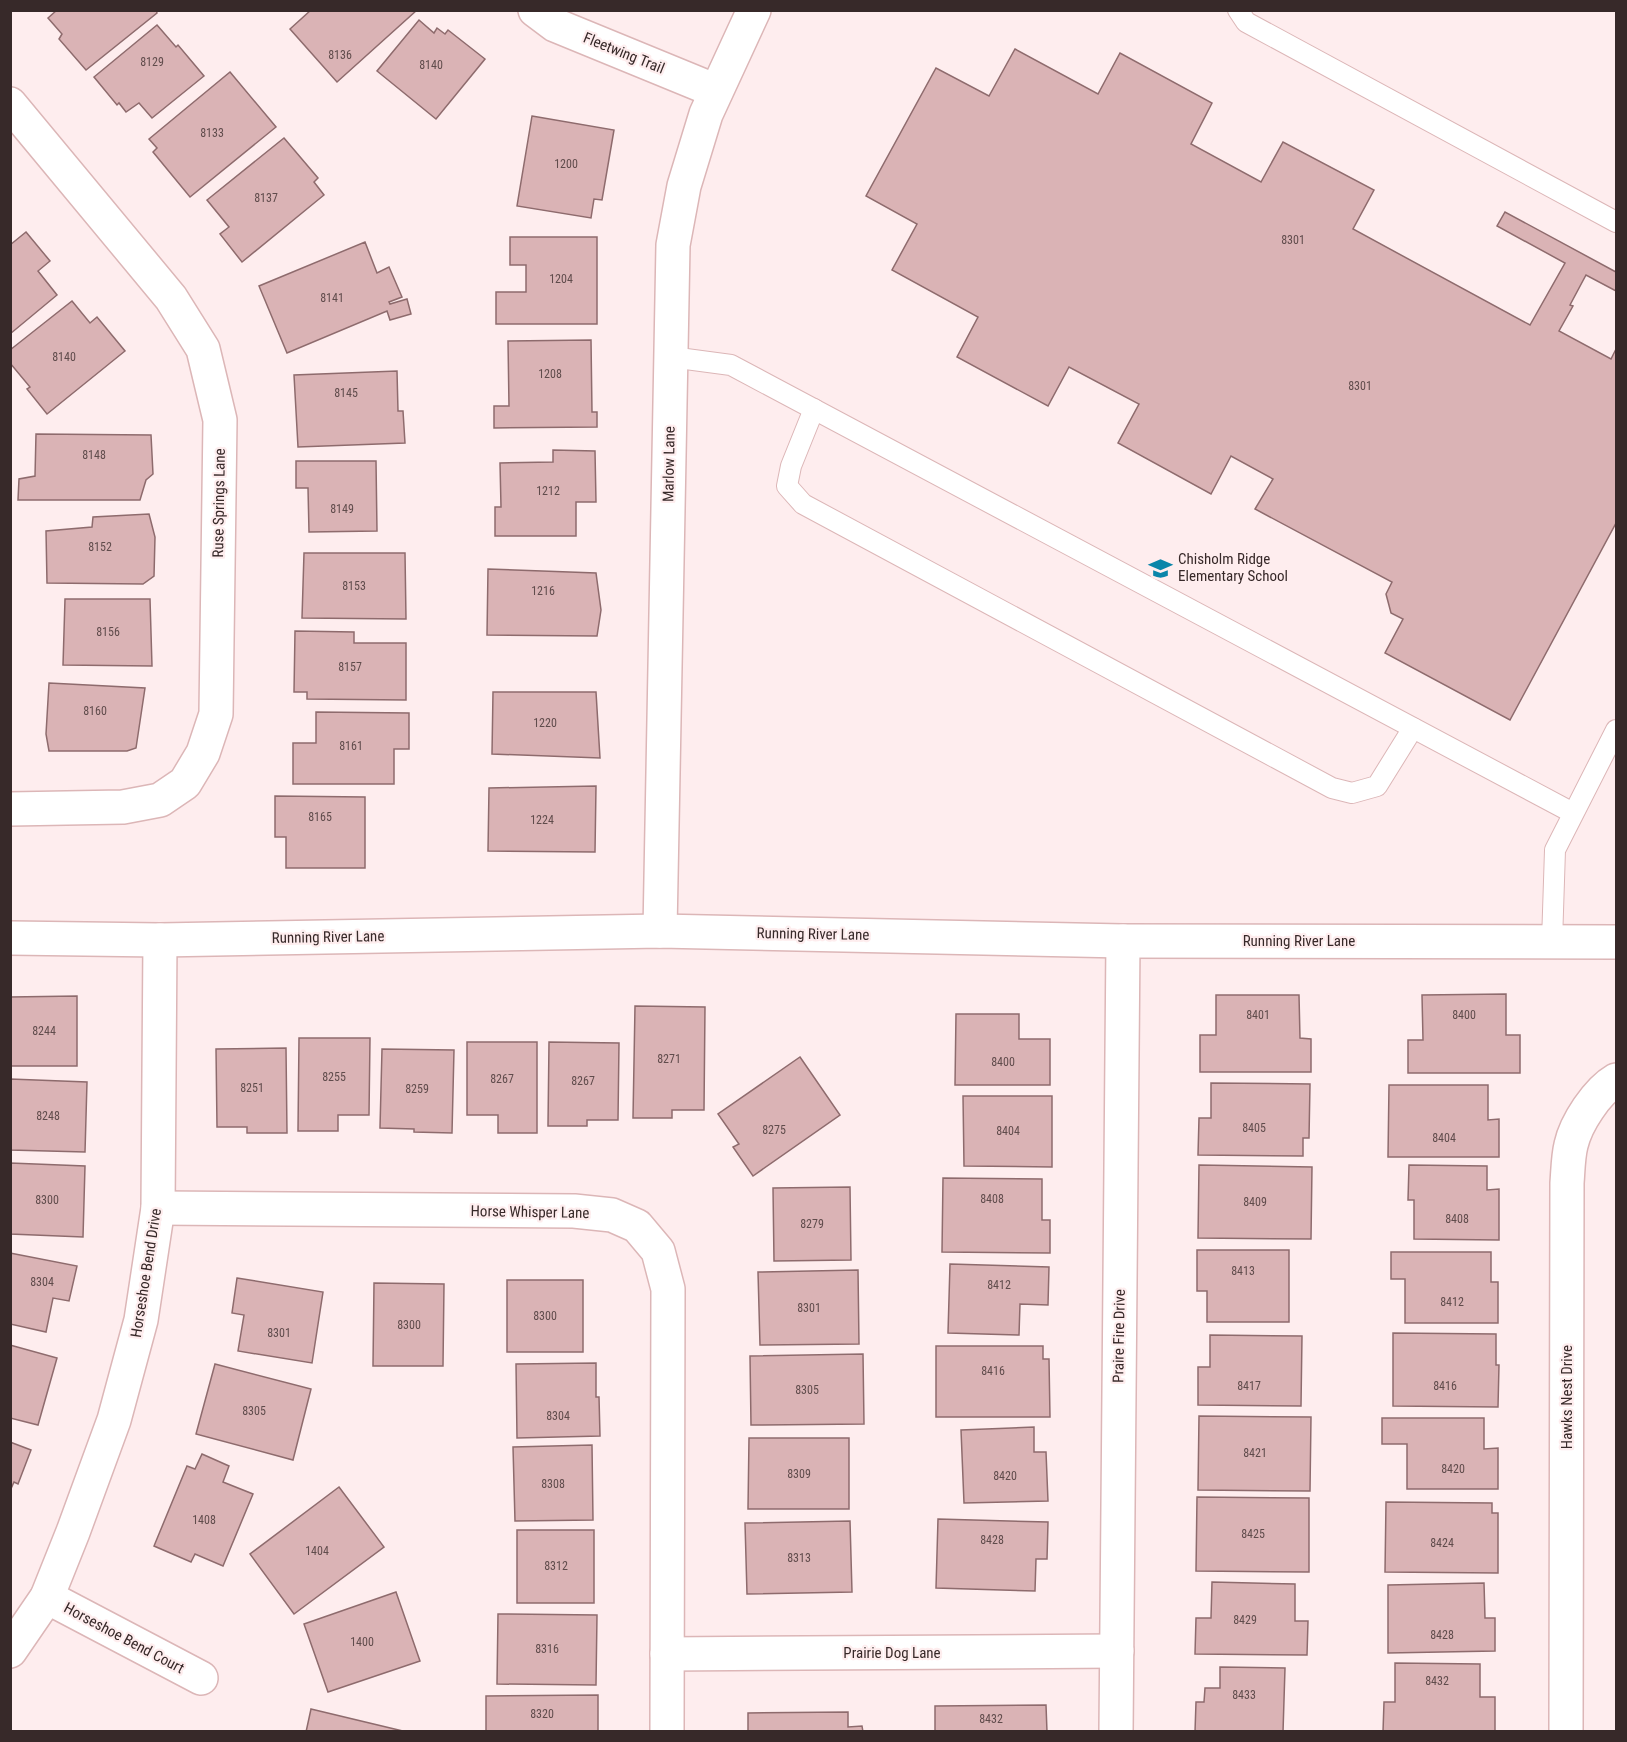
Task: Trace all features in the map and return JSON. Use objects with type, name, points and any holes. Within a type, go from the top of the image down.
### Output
[{"type":"street","name":"Fleetwing Trail","points":[[534,10],[555,25],[716,91]]},
{"type":"street","name":"Marlow Lane","points":[[660,932],[673,245],[684,186],[706,114],[754,10]]},
{"type":"street","name":"Ruse Springs Lane","points":[[10,104],[171,298],[203,349],[220,420],[216,714],[203,753],[185,783],[160,800],[123,807],[10,809]]},
{"type":"street","name":"Running River Lane","points":[[10,938],[160,940],[660,932],[1123,941],[1617,942]]},
{"type":"street","name":"Horseshoe Bend Drive","points":[[10,1651],[47,1597],[73,1532],[114,1420],[141,1320],[158,1208],[160,940]]},
{"type":"street","name":"Praire Fire Drive","points":[[1116,1731],[1123,941]]},
{"type":"street","name":"Hawks Nest Drive","points":[[1566,1731],[1567,1183],[1570,1145],[1585,1111],[1609,1084],[1617,1080]]},
{"type":"street","name":"Horse Whisper Lane","points":[[158,1208],[574,1211],[612,1215],[637,1226],[658,1251],[668,1289],[667,1731]]},
{"type":"street","name":"Horseshoe Bend Court","points":[[47,1597],[201,1678]]},
{"type":"street","name":"Prairie Dog Lane","points":[[667,1654],[1117,1651]]},
{"type":"lane","points":[[1238,10],[1246,22],[1617,222]]},
{"type":"lane","points":[[671,357],[731,365],[1573,813]]},
{"type":"lane","points":[[814,409],[791,466],[788,486],[803,504],[1332,788],[1352,793],[1377,786],[1413,728]]},
{"type":"lane","points":[[1552,942],[1555,850],[1617,730]]},
{"type":"building","points":[[57,10],[156,10],[157,13],[86,70],[59,39],[62,34],[48,18]]},
{"type":"building","points":[[311,10],[417,10],[337,82],[290,29]]},
{"type":"building","points":[[419,20],[434,33],[437,28],[445,34],[448,30],[485,59],[436,119],[377,71]]},
{"type":"building","points":[[157,25],[176,47],[178,45],[204,76],[152,118],[139,103],[126,112],[119,103],[117,105],[94,77]]},
{"type":"building","points":[[1015,49],[1098,94],[1120,53],[1212,103],[1191,144],[1261,182],[1283,142],[1374,190],[1353,229],[1530,325],[1565,263],[1497,226],[1505,212],[1616,272],[1616,291],[1586,275],[1559,331],[1611,359],[1616,349],[1616,523],[1510,720],[1385,653],[1403,619],[1391,613],[1386,594],[1392,582],[1255,509],[1273,479],[1231,456],[1211,494],[1118,443],[1139,404],[1069,367],[1048,406],[957,357],[978,317],[892,270],[917,224],[866,196],[936,68],[989,96]]},
{"type":"building","points":[[230,72],[276,127],[190,197],[153,152],[157,148],[149,139]]},
{"type":"building","points":[[532,116],[614,130],[602,200],[594,199],[591,218],[517,206]]},
{"type":"building","points":[[284,138],[318,178],[314,182],[324,195],[242,262],[220,234],[229,227],[207,200]]},
{"type":"building","points":[[26,232],[50,261],[38,271],[57,295],[10,334],[10,245]]},
{"type":"building","points":[[510,237],[597,237],[597,324],[496,324],[496,292],[526,292],[526,265],[510,265]]},
{"type":"building","points":[[365,242],[377,273],[389,267],[402,297],[389,302],[390,304],[407,299],[411,314],[390,320],[387,311],[287,353],[259,286]]},
{"type":"building","points":[[72,301],[90,323],[97,317],[125,351],[47,414],[27,389],[30,387],[10,363],[10,350]]},
{"type":"building","points":[[591,340],[592,412],[597,412],[597,427],[494,428],[494,406],[509,406],[508,341]]},
{"type":"building","points":[[397,371],[398,411],[403,411],[405,443],[298,447],[294,375]]},
{"type":"building","points":[[36,434],[151,435],[153,474],[146,480],[140,500],[18,500],[19,479],[35,476]]},
{"type":"building","points":[[553,450],[595,451],[596,502],[576,502],[576,536],[495,536],[495,507],[501,507],[500,463],[553,462]]},
{"type":"building","points":[[296,461],[376,461],[377,531],[309,532],[308,488],[296,488]]},
{"type":"building","points":[[149,514],[155,537],[154,576],[143,584],[47,583],[46,531],[92,527],[93,517]]},
{"type":"building","points":[[304,553],[405,553],[406,619],[302,618]]},
{"type":"building","points":[[488,569],[596,573],[601,610],[597,636],[487,635]]},
{"type":"building","points":[[65,599],[150,599],[152,666],[63,665]]},
{"type":"building","points":[[295,631],[354,632],[354,643],[406,643],[406,700],[307,699],[307,692],[294,692]]},
{"type":"building","points":[[49,683],[145,688],[136,748],[127,751],[49,751],[46,734]]},
{"type":"building","points":[[493,692],[596,692],[600,758],[492,754]]},
{"type":"building","points":[[316,712],[409,713],[409,749],[394,749],[394,784],[293,784],[293,743],[316,743]]},
{"type":"building","points":[[596,786],[595,852],[488,851],[489,788]]},
{"type":"building","points":[[275,796],[365,797],[365,868],[286,868],[286,837],[275,837]]},
{"type":"building","points":[[1506,994],[1506,1035],[1520,1035],[1520,1073],[1408,1073],[1408,1040],[1423,1040],[1422,995]]},
{"type":"building","points":[[1216,995],[1299,995],[1300,1038],[1311,1039],[1311,1072],[1200,1072],[1200,1035],[1216,1035]]},
{"type":"building","points":[[77,996],[77,1066],[10,1066],[10,997]]},
{"type":"building","points":[[635,1006],[705,1007],[704,1110],[672,1110],[672,1118],[633,1118]]},
{"type":"building","points":[[956,1014],[1019,1014],[1019,1039],[1050,1039],[1050,1085],[955,1085]]},
{"type":"building","points":[[299,1038],[370,1038],[369,1115],[338,1115],[338,1131],[298,1131]]},
{"type":"building","points":[[467,1042],[537,1042],[537,1133],[498,1133],[498,1115],[467,1115]]},
{"type":"building","points":[[549,1042],[619,1043],[618,1120],[587,1120],[587,1126],[548,1126]]},
{"type":"building","points":[[286,1048],[287,1133],[247,1133],[247,1127],[217,1127],[216,1049]]},
{"type":"building","points":[[382,1049],[454,1050],[452,1133],[380,1128]]},
{"type":"building","points":[[800,1057],[840,1115],[753,1176],[733,1147],[739,1144],[718,1114]]},
{"type":"building","points":[[10,1079],[87,1082],[85,1152],[10,1150]]},
{"type":"building","points":[[1211,1083],[1310,1084],[1309,1138],[1303,1138],[1303,1156],[1198,1155],[1199,1118],[1211,1118]]},
{"type":"building","points":[[1389,1085],[1488,1085],[1488,1120],[1499,1119],[1499,1157],[1388,1157]]},
{"type":"building","points":[[963,1096],[1052,1096],[1052,1167],[964,1166]]},
{"type":"building","points":[[10,1163],[85,1166],[83,1237],[10,1234]]},
{"type":"building","points":[[1199,1165],[1312,1167],[1311,1239],[1198,1238]]},
{"type":"building","points":[[1409,1165],[1487,1166],[1487,1190],[1499,1189],[1499,1240],[1414,1239],[1414,1200],[1408,1200]]},
{"type":"building","points":[[943,1178],[1042,1179],[1042,1220],[1050,1220],[1050,1253],[942,1252]]},
{"type":"building","points":[[850,1187],[851,1260],[774,1261],[773,1188]]},
{"type":"building","points":[[1197,1250],[1289,1250],[1289,1322],[1207,1322],[1207,1291],[1197,1291]]},
{"type":"building","points":[[1391,1252],[1491,1252],[1491,1282],[1498,1282],[1498,1323],[1405,1323],[1405,1279],[1391,1279]]},
{"type":"building","points":[[10,1253],[77,1266],[69,1301],[53,1298],[46,1332],[10,1324]]},
{"type":"building","points":[[950,1264],[1049,1267],[1048,1305],[1020,1304],[1019,1335],[948,1333]]},
{"type":"building","points":[[858,1270],[859,1344],[760,1345],[758,1272]]},
{"type":"building","points":[[237,1278],[323,1292],[312,1363],[238,1351],[244,1315],[232,1313]]},
{"type":"building","points":[[507,1280],[583,1280],[583,1352],[507,1352]]},
{"type":"building","points":[[374,1283],[444,1284],[443,1366],[373,1366]]},
{"type":"building","points":[[1393,1333],[1496,1334],[1496,1365],[1499,1365],[1498,1407],[1393,1406]]},
{"type":"building","points":[[1210,1335],[1302,1336],[1301,1406],[1198,1405],[1198,1367],[1210,1367]]},
{"type":"building","points":[[10,1345],[57,1358],[38,1425],[10,1418]]},
{"type":"building","points":[[936,1346],[1043,1346],[1043,1359],[1049,1359],[1050,1417],[936,1417]]},
{"type":"building","points":[[863,1354],[864,1424],[751,1425],[750,1356]]},
{"type":"building","points":[[596,1363],[596,1397],[599,1397],[600,1436],[517,1438],[516,1364]]},
{"type":"building","points":[[215,1364],[311,1389],[293,1460],[196,1434]]},
{"type":"building","points":[[1199,1416],[1311,1417],[1310,1491],[1198,1490]]},
{"type":"building","points":[[1382,1418],[1484,1418],[1484,1449],[1498,1448],[1498,1489],[1407,1489],[1407,1444],[1382,1444]]},
{"type":"building","points":[[1034,1427],[1034,1452],[1046,1452],[1048,1501],[964,1503],[961,1430]]},
{"type":"building","points":[[749,1438],[849,1438],[849,1509],[748,1509]]},
{"type":"building","points":[[10,1442],[31,1450],[18,1484],[14,1482],[10,1491]]},
{"type":"building","points":[[592,1445],[593,1520],[515,1521],[513,1447]]},
{"type":"building","points":[[202,1454],[229,1466],[223,1482],[253,1494],[223,1566],[195,1554],[191,1562],[154,1546],[187,1466],[195,1469]]},
{"type":"building","points":[[339,1487],[384,1547],[294,1614],[250,1554]]},
{"type":"building","points":[[1197,1497],[1309,1498],[1309,1572],[1196,1571]]},
{"type":"building","points":[[1386,1502],[1492,1503],[1492,1513],[1498,1513],[1498,1573],[1385,1572]]},
{"type":"building","points":[[938,1519],[1048,1522],[1047,1559],[1036,1559],[1035,1591],[936,1588]]},
{"type":"building","points":[[850,1521],[852,1592],[747,1594],[745,1523]]},
{"type":"building","points":[[517,1530],[594,1530],[594,1603],[517,1603]]},
{"type":"building","points":[[1212,1582],[1295,1584],[1295,1621],[1308,1621],[1307,1655],[1195,1654],[1196,1618],[1211,1618]]},
{"type":"building","points":[[1484,1583],[1485,1618],[1495,1618],[1495,1651],[1388,1653],[1388,1585]]},
{"type":"building","points":[[396,1592],[420,1661],[328,1692],[304,1624]]},
{"type":"building","points":[[498,1614],[597,1615],[596,1685],[497,1684]]},
{"type":"building","points":[[1395,1663],[1480,1664],[1480,1697],[1495,1697],[1495,1732],[1383,1732],[1384,1702],[1395,1702]]},
{"type":"building","points":[[1220,1667],[1285,1668],[1283,1732],[1195,1732],[1196,1702],[1204,1702],[1205,1688],[1220,1688]]},
{"type":"building","points":[[598,1695],[598,1732],[486,1732],[486,1696]]},
{"type":"building","points":[[1046,1705],[1047,1732],[935,1732],[935,1706]]},
{"type":"building","points":[[311,1709],[407,1732],[306,1732]]},
{"type":"building","points":[[848,1712],[848,1727],[862,1726],[863,1732],[748,1732],[748,1713]]},
{"type":"place","name":"Chisholm Ridge Elementary School","points":[[1160,568]]}]
